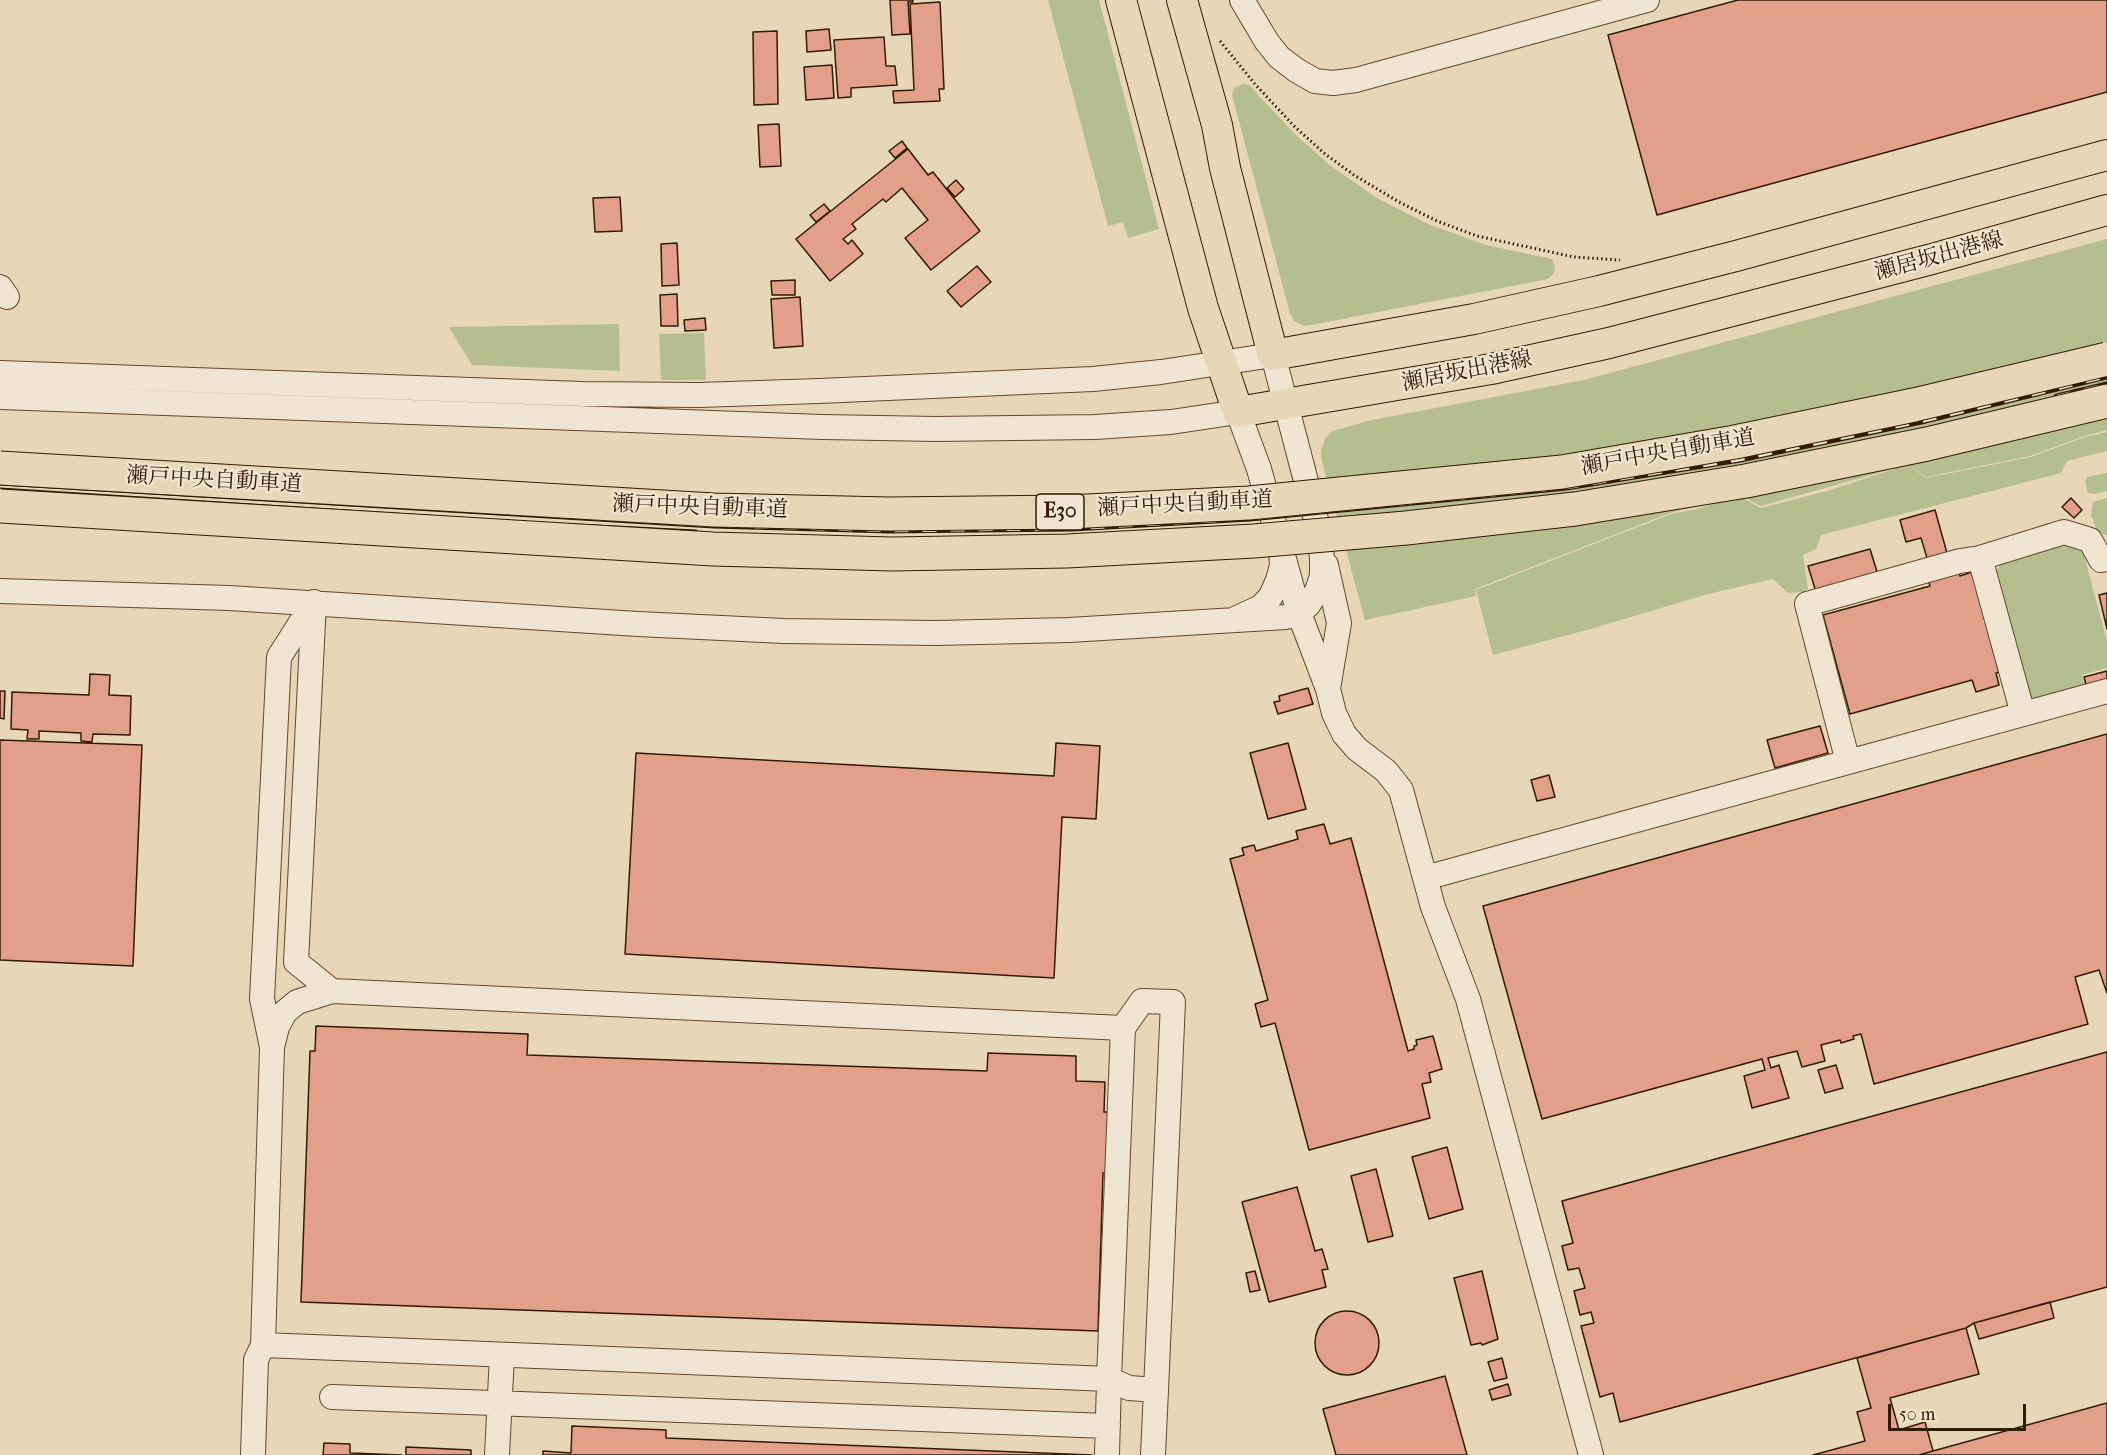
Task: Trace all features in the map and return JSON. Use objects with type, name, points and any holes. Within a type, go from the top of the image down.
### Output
[{"type":"highway","name":"瀬戸中央自動車道","points":[[0,468],[714,510],[889,514],[1055,512],[1238,503],[1562,471],[1746,440],[1914,405],[2107,359]]},
{"type":"highway","name":"瀬戸中央自動車道","points":[[0,506],[713,549],[892,554],[1067,551],[1406,528],[1575,509],[1746,481],[1927,444],[2107,402]]},
{"type":"main road","points":[[1121,0],[1203,308],[1238,412]]},
{"type":"main road","points":[[1182,0],[1217,125],[1225,168],[1273,355],[1473,319],[1599,291],[2107,155]]},
{"type":"main road","name":"瀬居坂出港線","points":[[1238,412],[1491,369],[1609,343],[1899,268],[2107,210]]},
{"type":"street","points":[[1242,0],[1267,42],[1279,57],[1315,81],[1333,83],[1356,80],[1647,0]]},
{"type":"street","points":[[0,373],[582,394],[699,395],[819,392],[1093,379],[1222,364],[1273,355],[1318,527],[1340,623],[1328,689]]},
{"type":"street","points":[[0,397],[822,427],[936,429],[1095,427],[1171,422],[1238,412],[1259,469],[1299,613],[1328,689],[1334,713],[1344,734],[1357,749],[1386,771],[1401,790],[1432,907],[1468,999],[1591,1455]]},
{"type":"street","points":[[0,591],[314,602],[638,624],[784,631],[1069,630],[1286,617],[1299,613],[1309,604],[1322,576],[1318,527]]},
{"type":"street","points":[[1848,762],[1807,604],[1960,561],[1980,558],[2064,532],[2090,540],[2101,560],[2107,559]]},
{"type":"street","points":[[1231,621],[1261,607],[1271,596],[1282,565],[1281,548]]},
{"type":"street","points":[[1980,558],[2023,714]]},
{"type":"street","points":[[314,602],[296,962],[332,992]]},
{"type":"street","points":[[272,1047],[262,999],[279,657],[314,602]]},
{"type":"street","points":[[1425,878],[2107,691]]},
{"type":"street","points":[[253,1455],[256,1360],[263,1346],[272,1047],[277,1027],[285,1012],[297,1002],[332,992],[1123,1028]]},
{"type":"street","points":[[1107,1455],[1123,1028],[1142,1001],[1173,1002],[1153,1455]]},
{"type":"street","points":[[263,1346],[1109,1379],[1129,1388],[1156,1390]]},
{"type":"street","points":[[497,1455],[502,1355]]},
{"type":"street","points":[[332,1397],[1108,1426]]},
{"type":"path","points":[[1219,40],[1295,127],[1325,154],[1399,202],[1437,221],[1477,236],[1574,257],[1623,260]]},
{"type":"green space","points":[[1048,0],[1099,0],[1159,229],[1128,238],[1123,222],[1108,226]]},
{"type":"green space","points":[[1243,84],[1250,85],[1297,136],[1332,167],[1377,198],[1428,224],[1486,245],[1552,259],[1555,267],[1554,273],[1548,279],[1306,326],[1294,321],[1232,95],[1234,88]]},
{"type":"green space","points":[[2107,239],[2107,430],[2084,436],[2030,456],[1926,477],[1908,465],[1926,478],[2031,457],[2085,437],[2107,432],[2107,451],[2067,461],[2061,473],[1821,535],[1816,549],[1803,555],[1808,589],[1803,592],[1788,593],[1773,579],[1708,594],[1493,655],[1476,590],[1671,514],[1740,496],[1761,508],[1827,491],[1907,465],[1761,506],[1740,495],[1670,513],[1475,589],[1476,596],[1365,620],[1322,462],[1321,450],[1325,439],[1332,431],[1372,420],[1584,380]]},
{"type":"green space","points":[[619,324],[620,371],[472,365],[449,327]]},
{"type":"green space","points":[[704,333],[706,380],[661,380],[659,334]]},
{"type":"green space","points":[[2107,473],[2107,491],[2088,493],[2085,482],[2087,477]]},
{"type":"green space","points":[[2107,498],[2107,535],[2098,533],[2091,515],[2093,502]]},
{"type":"green space","points":[[2063,540],[2083,551],[2107,641],[2107,668],[2082,675],[2085,688],[2031,702],[1996,572],[2006,555]]},
{"type":"building","points":[[890,0],[913,0],[913,2],[908,2],[910,34],[892,35]]},
{"type":"building","points":[[1738,0],[2107,0],[2107,92],[1657,215],[1608,35]]},
{"type":"building","points":[[940,2],[944,89],[939,89],[940,101],[894,103],[893,91],[914,90],[910,4]]},
{"type":"building","points":[[829,29],[831,50],[807,52],[806,31]]},
{"type":"building","points":[[777,31],[778,104],[754,105],[753,32]]},
{"type":"building","points":[[884,37],[886,66],[895,66],[897,85],[851,88],[851,97],[838,98],[834,40]]},
{"type":"building","points":[[832,65],[834,98],[806,100],[804,67]]},
{"type":"building","points":[[779,124],[781,166],[760,167],[758,125]]},
{"type":"building","points":[[902,141],[907,148],[895,158],[889,151]]},
{"type":"building","points":[[908,149],[928,175],[933,172],[980,231],[931,270],[905,238],[928,220],[902,188],[886,202],[883,199],[852,224],[856,229],[843,239],[848,244],[852,240],[863,254],[830,281],[796,239]]},
{"type":"building","points":[[956,180],[964,189],[955,197],[947,188]]},
{"type":"building","points":[[620,197],[622,231],[595,232],[593,198]]},
{"type":"building","points":[[824,204],[830,211],[816,222],[810,215]]},
{"type":"building","points":[[677,243],[679,285],[662,286],[661,244]]},
{"type":"building","points":[[977,266],[991,282],[961,307],[947,291]]},
{"type":"building","points":[[795,280],[795,295],[772,295],[771,281]]},
{"type":"building","points":[[677,294],[678,326],[661,326],[660,295]]},
{"type":"building","points":[[800,297],[803,346],[774,348],[771,299]]},
{"type":"building","points":[[705,318],[706,330],[685,331],[684,320]]},
{"type":"building","points":[[2071,498],[2082,510],[2074,518],[2062,507]]},
{"type":"building","points":[[1935,510],[1947,553],[1953,551],[1960,576],[1972,572],[1999,672],[1996,673],[1999,685],[1976,692],[1972,680],[1850,714],[1823,615],[1930,586],[1923,560],[1927,558],[1921,538],[1906,542],[1900,520]]},
{"type":"building","points":[[1870,549],[1878,575],[1816,592],[1808,566]]},
{"type":"building","points":[[2107,593],[2107,629],[2099,595]]},
{"type":"building","points":[[2107,671],[2107,679],[2086,685],[2084,677]]},
{"type":"building","points":[[90,674],[110,675],[109,695],[131,696],[130,735],[93,734],[92,742],[81,741],[81,733],[39,731],[39,739],[27,739],[28,730],[11,729],[12,692],[89,695]]},
{"type":"building","points":[[1308,688],[1313,704],[1278,714],[1274,702],[1280,701],[1279,696]]},
{"type":"building","points":[[0,691],[5,691],[4,719],[0,718]]},
{"type":"building","points":[[1820,726],[1828,753],[1775,768],[1767,740]]},
{"type":"building","points":[[2107,734],[2107,993],[2099,970],[2075,977],[2088,1024],[1874,1084],[1861,1034],[1841,1043],[1840,1040],[1821,1045],[1825,1061],[1802,1067],[1797,1051],[1768,1058],[1771,1068],[1779,1065],[1789,1098],[1752,1108],[1744,1076],[1765,1070],[1762,1059],[1542,1119],[1483,906]]},
{"type":"building","points":[[0,740],[142,745],[133,966],[0,960]]},
{"type":"building","points":[[1056,743],[1100,746],[1096,819],[1062,817],[1054,978],[625,954],[636,753],[1054,776]]},
{"type":"building","points":[[1288,743],[1306,809],[1268,819],[1250,753]]},
{"type":"building","points":[[1549,775],[1555,797],[1537,801],[1531,780]]},
{"type":"building","points":[[1324,824],[1330,844],[1351,838],[1408,1051],[1417,1045],[1416,1040],[1433,1036],[1442,1069],[1429,1073],[1431,1082],[1422,1084],[1430,1118],[1309,1150],[1275,1023],[1261,1027],[1255,1004],[1268,1000],[1230,859],[1244,855],[1242,848],[1254,845],[1256,851],[1298,839],[1296,831]]},
{"type":"building","points":[[316,1026],[528,1034],[527,1055],[987,1071],[988,1053],[1076,1056],[1076,1081],[1105,1082],[1104,1112],[1111,1112],[1109,1173],[1103,1173],[1098,1331],[301,1302],[310,1051],[315,1051]]},
{"type":"building","points":[[2107,1052],[2107,1287],[1974,1323],[1966,1328],[1620,1422],[1613,1393],[1600,1397],[1581,1326],[1594,1323],[1591,1312],[1580,1315],[1574,1291],[1585,1288],[1579,1268],[1568,1270],[1562,1246],[1573,1243],[1562,1201]]},
{"type":"building","points":[[1836,1065],[1843,1088],[1825,1093],[1818,1070]]},
{"type":"building","points":[[1447,1147],[1463,1209],[1429,1219],[1412,1157]]},
{"type":"building","points":[[1376,1169],[1393,1236],[1368,1242],[1351,1176]]},
{"type":"building","points":[[1297,1187],[1315,1251],[1322,1249],[1328,1269],[1322,1270],[1326,1287],[1269,1302],[1242,1202]]},
{"type":"building","points":[[1255,1271],[1260,1290],[1250,1292],[1246,1273]]},
{"type":"building","points":[[1482,1271],[1498,1339],[1482,1345],[1481,1343],[1471,1345],[1454,1278]]},
{"type":"building","points":[[2050,1302],[2054,1318],[1979,1339],[1974,1323]]},
{"type":"building","points":[[1347,1311],[1359,1313],[1370,1320],[1377,1331],[1379,1343],[1377,1355],[1370,1366],[1359,1373],[1347,1375],[1335,1373],[1324,1366],[1317,1355],[1315,1343],[1317,1331],[1324,1320],[1335,1313]]},
{"type":"building","points":[[1966,1328],[1979,1374],[1890,1398],[1899,1430],[1925,1422],[1933,1451],[1919,1455],[1813,1455],[1865,1441],[1857,1412],[1871,1408],[1857,1358]]},
{"type":"building","points":[[1502,1358],[1507,1378],[1494,1381],[1488,1362]]},
{"type":"building","points":[[1445,1376],[1467,1455],[1336,1455],[1323,1409]]},
{"type":"building","points":[[1508,1384],[1511,1395],[1492,1400],[1489,1390]]},
{"type":"building","points":[[2107,1403],[2107,1455],[1919,1455],[1933,1451]]},
{"type":"building","points":[[572,1426],[666,1430],[666,1438],[1092,1455],[543,1455],[543,1451],[571,1453]]},
{"type":"building","points":[[324,1443],[350,1444],[350,1453],[402,1455],[323,1455]]},
{"type":"building","points":[[406,1447],[471,1450],[471,1455],[406,1455]]},
{"type":"railway","points":[[0,482],[714,525],[889,530],[1072,528],[1250,518],[1566,487],[1740,459],[1921,421],[2107,376]]},
{"type":"railway","points":[[2057,397],[2107,385]]},
{"type":"railway","points":[[0,491],[695,533]]}]
